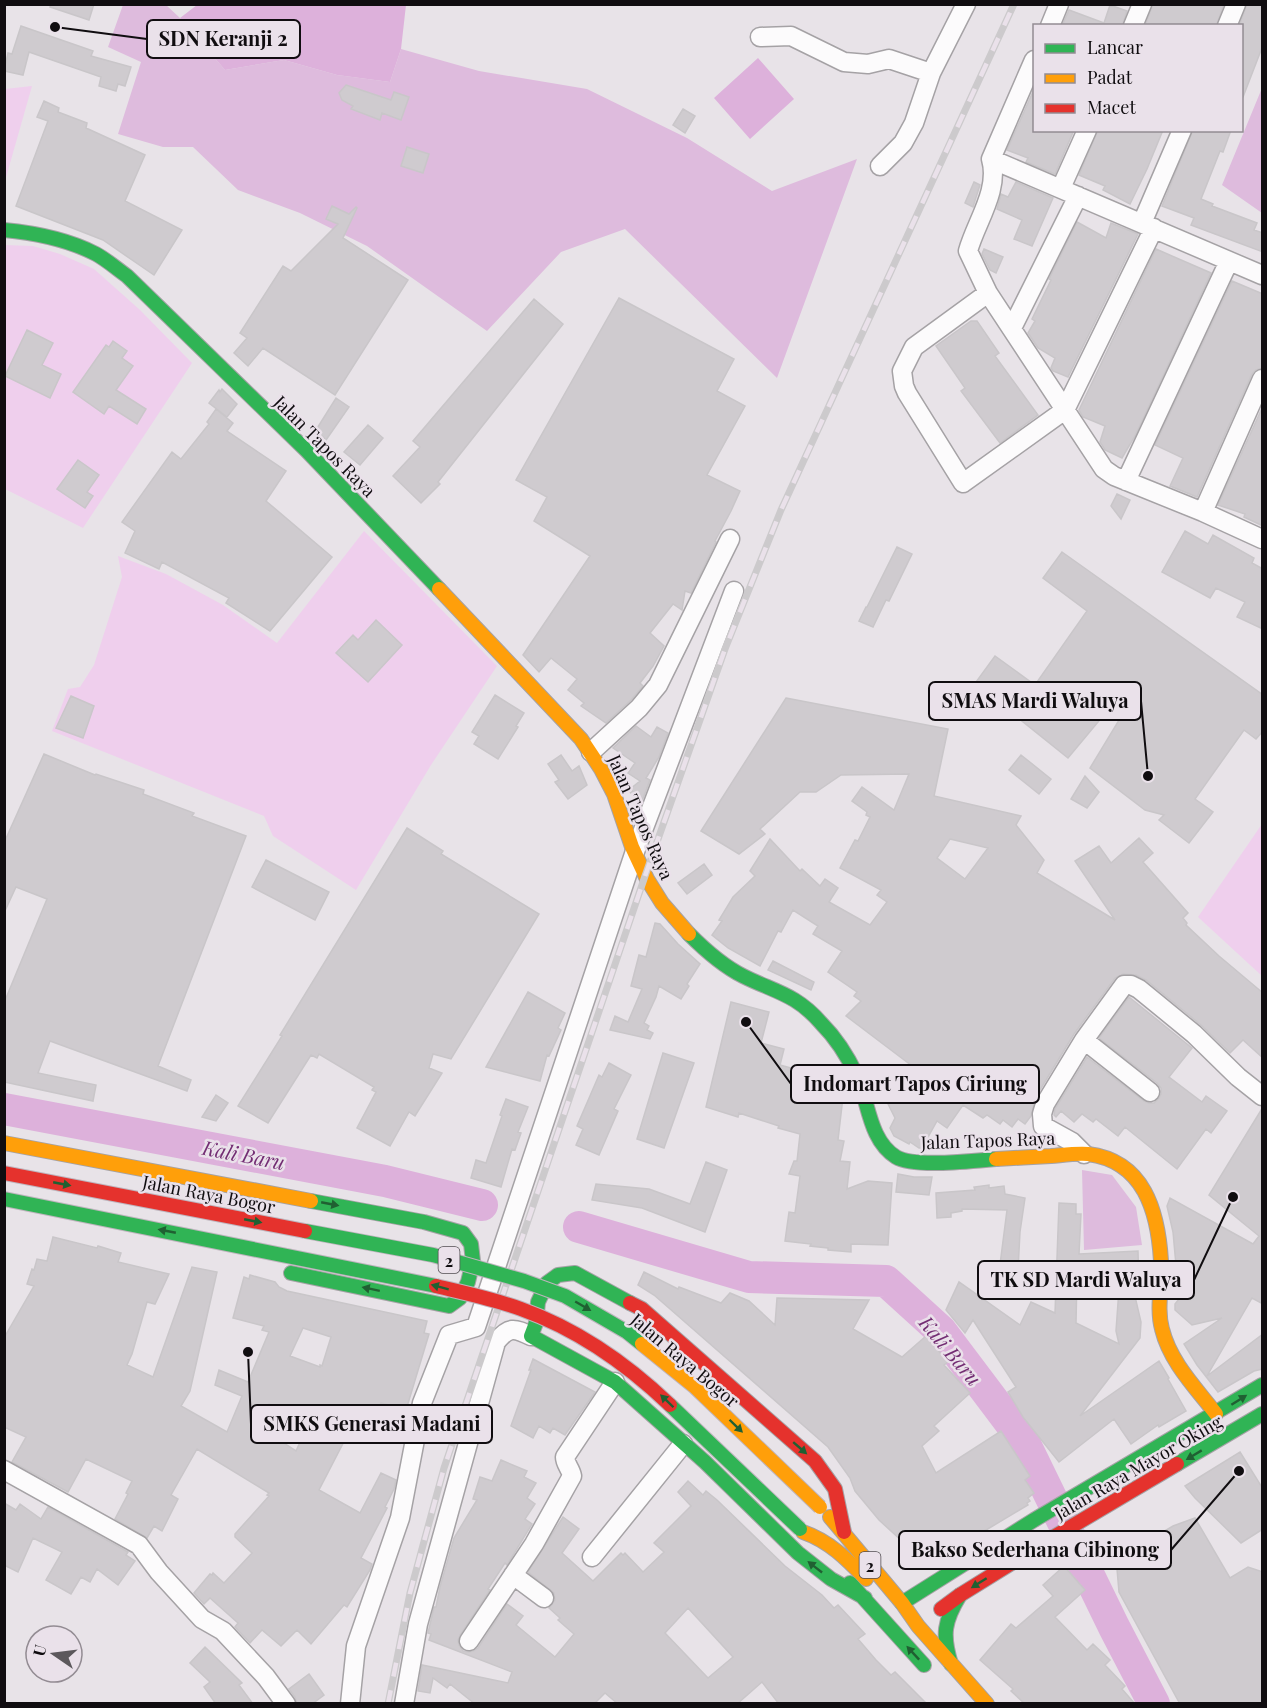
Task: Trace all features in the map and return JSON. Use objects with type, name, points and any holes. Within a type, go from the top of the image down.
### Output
[{"type":"main road","name":"Jalan Tapos Raya","points":[[4,230],[29,231],[60,239],[97,255],[127,276],[306,450],[574,731],[591,752],[615,797],[634,854],[645,876],[674,918],[708,953],[752,980],[791,997],[814,1015],[830,1033],[859,1080],[880,1145],[892,1156],[901,1160],[922,1163],[1084,1154],[1112,1161],[1131,1173],[1146,1193],[1155,1222],[1162,1276],[1161,1325],[1166,1342],[1174,1358],[1216,1414]]},
{"type":"main road","points":[[4,1143],[424,1222],[464,1233],[471,1244],[473,1261],[468,1282],[460,1298],[449,1306],[279,1270]]},
{"type":"main road","name":"Jalan Raya Bogor","points":[[4,1173],[433,1255],[524,1281],[565,1296],[627,1332],[694,1386],[820,1507],[844,1532],[918,1626],[987,1704]]},
{"type":"main road","name":"2","points":[[4,1198],[426,1283],[519,1308],[558,1324],[614,1357],[659,1394],[802,1530],[932,1672]]},
{"type":"main road","points":[[844,1532],[835,1490],[815,1461],[642,1309],[575,1273],[558,1275],[547,1283],[538,1302],[536,1323],[531,1336],[615,1382],[705,1462],[798,1553],[831,1579],[865,1598]]},
{"type":"main road","name":"Jalan Raya Mayor Oking","points":[[902,1603],[1034,1520],[1263,1385]]},
{"type":"main road","name":"Jalan Raya Mayor Oking","points":[[918,1626],[960,1595],[1047,1541],[1263,1414]]},
{"type":"main road","points":[[802,1530],[817,1536],[850,1562],[902,1618],[918,1626]]},
{"type":"main road","points":[[951,1664],[944,1643],[945,1627],[949,1612],[960,1595]]},
{"type":"street","points":[[880,166],[903,142],[914,123],[931,73],[966,4]]},
{"type":"street","points":[[1051,24],[1059,4]]},
{"type":"street","points":[[1134,24],[1142,4]]},
{"type":"street","points":[[1228,24],[1236,4]]},
{"type":"street","points":[[760,37],[791,36],[844,62],[868,64],[889,59],[931,73]]},
{"type":"street","points":[[1033,64],[991,159],[993,174],[988,199],[968,251],[988,293],[1104,469],[1114,476],[1263,539]]},
{"type":"street","points":[[1012,328],[1069,192],[1086,132]]},
{"type":"street","points":[[988,293],[914,347],[902,371],[907,393],[963,483],[1065,410],[1148,226],[1181,132]]},
{"type":"street","points":[[991,159],[1263,274]]},
{"type":"street","points":[[1126,481],[1230,261]]},
{"type":"street","points":[[1203,512],[1263,379]]},
{"type":"street","points":[[591,752],[639,708],[658,685],[730,539]]},
{"type":"street","points":[[350,1704],[356,1646],[400,1518],[422,1403],[449,1335],[476,1327],[481,1314],[634,854],[734,591]]},
{"type":"street","points":[[1084,1154],[1072,1142],[1043,1126],[1042,1114],[1045,1104],[1084,1040],[1122,987],[1127,984],[1138,989],[1194,1034],[1238,1077],[1263,1096]]},
{"type":"street","points":[[1084,1040],[1150,1092]]},
{"type":"street","points":[[449,1306],[481,1314]]},
{"type":"street","points":[[404,1704],[418,1624],[496,1342],[504,1332],[516,1329],[531,1336]]},
{"type":"street","points":[[469,1641],[534,1545],[572,1476],[565,1457],[615,1382]]},
{"type":"street","points":[[592,1557],[683,1444]]},
{"type":"street","points":[[4,1470],[139,1545],[159,1572],[202,1619],[224,1631],[266,1677],[286,1704]]},
{"type":"street","points":[[513,1575],[544,1598]]},
{"type":"shaded area","points":[[123,5],[166,5],[225,70],[284,60],[337,75],[390,82],[401,49],[479,71],[587,89],[687,138],[772,191],[857,159],[777,378],[625,229],[561,252],[487,331],[367,246],[300,213],[238,190],[193,147],[163,147],[118,134],[141,62],[108,47]]},
{"type":"shaded area","points":[[197,5],[406,5],[401,49],[390,82],[337,75],[284,60],[225,70],[180,18]]},
{"type":"shaded area","points":[[758,58],[794,99],[750,139],[714,98]]},
{"type":"shaded area","points":[[32,86],[5,181],[5,89]]},
{"type":"shaded area","points":[[1262,88],[1262,213],[1222,185]]},
{"type":"shaded area","points":[[4,245],[33,246],[60,254],[94,269],[140,310],[192,363],[83,528],[5,489]]},
{"type":"shaded area","points":[[364,531],[497,666],[431,765],[356,890],[273,836],[264,816],[52,731],[68,689],[80,687],[94,665],[122,577],[118,556],[166,574],[223,605],[277,643]]},
{"type":"shaded area","points":[[1262,824],[1262,976],[1198,917]]},
{"type":"shaded area","points":[[1082,1170],[1112,1175],[1136,1207],[1142,1245],[1084,1250]]},
{"type":"building","points":[[51,4],[94,4],[89,20],[50,7]]},
{"type":"building","points":[[1153,4],[1224,4],[1217,24],[1146,24]]},
{"type":"building","points":[[1247,4],[1263,4],[1263,45],[1243,97],[1243,24],[1240,24]]},
{"type":"building","points":[[1110,5],[1127,11],[1123,24],[1063,24],[1069,10],[1104,23]]},
{"type":"building","points":[[21,26],[93,51],[91,56],[131,67],[125,86],[118,84],[116,91],[99,86],[101,77],[29,52],[23,75],[4,71],[8,53],[12,54]]},
{"type":"building","points":[[346,85],[391,100],[394,92],[409,97],[401,120],[382,113],[380,120],[351,109],[353,106],[342,100],[339,93]]},
{"type":"building","points":[[1033,92],[1033,132],[1073,132],[1055,174],[1026,162],[1028,158],[1007,150]]},
{"type":"building","points":[[44,101],[59,108],[58,112],[87,123],[86,128],[145,155],[125,201],[182,230],[154,275],[103,240],[16,206],[48,121],[37,117]]},
{"type":"building","points":[[683,109],[695,116],[685,133],[673,125]]},
{"type":"building","points":[[1097,132],[1162,132],[1130,204],[1103,190],[1105,186],[1079,175]]},
{"type":"building","points":[[1192,132],[1230,132],[1223,152],[1220,151],[1201,199],[1213,204],[1212,206],[1257,223],[1254,230],[1263,233],[1263,252],[1191,225],[1194,218],[1162,206]]},
{"type":"building","points":[[407,147],[429,154],[423,173],[401,166]]},
{"type":"building","points":[[974,182],[980,185],[973,207],[965,203]]},
{"type":"building","points":[[1016,182],[1053,198],[1032,246],[1014,239],[1022,220],[997,209],[1001,194],[1008,197]]},
{"type":"building","points":[[332,206],[349,214],[356,207],[343,238],[408,280],[335,395],[263,348],[248,366],[234,353],[247,338],[240,333],[283,266],[291,271],[338,224],[326,219]]},
{"type":"building","points":[[1077,222],[1106,238],[1111,223],[1138,234],[1068,377],[1053,371],[1051,368],[1055,358],[1038,348],[1028,333],[1035,321],[1032,319],[1051,280],[1049,279]]},
{"type":"building","points":[[984,249],[1003,257],[996,273],[990,270],[982,254]]},
{"type":"building","points":[[1156,249],[1211,273],[1135,436],[1122,458],[1105,450],[1100,442],[1105,426],[1083,417],[1079,410]]},
{"type":"building","points":[[1232,281],[1263,294],[1263,368],[1252,374],[1197,497],[1170,486],[1183,458],[1155,445]]},
{"type":"building","points":[[619,298],[734,359],[717,391],[745,406],[707,475],[740,491],[691,593],[685,591],[682,610],[673,604],[650,633],[664,646],[640,683],[643,686],[606,723],[581,706],[584,703],[568,690],[577,679],[551,658],[539,672],[523,655],[590,556],[534,521],[547,497],[516,480]]},
{"type":"building","points":[[534,299],[563,324],[438,482],[440,484],[421,503],[393,476],[420,447],[413,441]]},
{"type":"building","points":[[971,321],[977,321],[999,353],[995,356],[1038,415],[1000,443],[961,391],[965,388],[936,346]]},
{"type":"building","points":[[27,330],[53,343],[42,365],[61,374],[50,398],[5,376]]},
{"type":"building","points":[[113,341],[127,351],[122,358],[133,366],[116,390],[146,409],[137,424],[109,406],[104,414],[73,392],[106,345],[109,347]]},
{"type":"building","points":[[222,389],[237,404],[227,417],[209,403]]},
{"type":"building","points":[[336,398],[349,407],[326,440],[316,430]]},
{"type":"building","points":[[1263,406],[1263,526],[1244,517],[1245,514],[1218,505]]},
{"type":"building","points":[[216,409],[233,423],[227,431],[286,471],[266,501],[332,557],[270,631],[226,603],[229,598],[162,562],[159,569],[125,553],[135,531],[122,522],[172,452],[181,459],[209,424],[207,422]]},
{"type":"building","points":[[368,425],[383,438],[360,465],[344,452]]},
{"type":"building","points":[[78,460],[99,475],[87,492],[93,496],[85,508],[57,489]]},
{"type":"building","points":[[1117,494],[1130,500],[1121,519],[1111,506]]},
{"type":"building","points":[[1185,531],[1208,544],[1213,535],[1254,558],[1252,563],[1263,569],[1263,629],[1237,617],[1245,602],[1216,588],[1210,598],[1162,572]]},
{"type":"building","points":[[897,547],[912,554],[889,601],[886,600],[873,627],[859,621]]},
{"type":"building","points":[[1062,552],[1263,695],[1263,731],[1256,739],[1244,730],[1195,799],[1213,812],[1189,843],[1159,820],[1164,815],[1145,810],[1090,768],[1124,712],[1113,704],[1068,758],[1012,713],[1014,711],[976,682],[995,656],[1035,685],[1087,611],[1043,578]]},
{"type":"building","points":[[376,620],[402,645],[368,682],[336,653],[353,635],[358,640]]},
{"type":"building","points":[[495,695],[524,713],[498,759],[474,744],[479,736],[472,732]]},
{"type":"building","points":[[71,696],[94,706],[83,738],[56,728]]},
{"type":"building","points":[[786,698],[948,729],[934,796],[1021,816],[1016,825],[1044,860],[1037,873],[1115,920],[1075,861],[1099,846],[1111,863],[1139,838],[1153,853],[1143,862],[1188,913],[1183,918],[1186,925],[1263,993],[1263,1058],[1243,1040],[1230,1053],[1201,1025],[1146,980],[1136,975],[1123,974],[1115,978],[1074,1034],[1035,1098],[1031,1116],[1025,1124],[1018,1119],[1012,1127],[1003,1120],[1000,1124],[987,1115],[983,1118],[963,1105],[947,1128],[937,1121],[922,1148],[910,1142],[909,1144],[894,1136],[890,1128],[895,1118],[885,1098],[895,1088],[900,1093],[920,1072],[846,1016],[861,1001],[854,996],[857,992],[828,972],[842,951],[813,934],[818,926],[793,910],[781,932],[778,931],[760,966],[728,948],[712,935],[722,921],[719,920],[733,897],[755,876],[750,871],[770,839],[800,871],[802,869],[820,886],[825,879],[838,888],[829,902],[870,925],[887,902],[877,895],[881,890],[840,868],[855,840],[858,841],[870,817],[852,801],[862,787],[894,810],[909,774],[841,775],[816,792],[800,792],[760,829],[765,834],[739,854],[701,831]],"holes":[[[950,839],[988,848],[965,879],[937,858]]]},
{"type":"building","points":[[636,726],[651,737],[657,727],[668,733],[659,757],[646,778],[650,780],[640,803],[630,792],[632,791],[630,789],[640,781],[628,773],[635,763],[613,748]]},
{"type":"building","points":[[44,754],[95,775],[144,790],[143,794],[194,813],[192,816],[246,836],[158,1066],[191,1080],[187,1091],[50,1041],[38,1073],[96,1085],[93,1101],[4,1082],[4,1003],[47,899],[16,887],[4,913],[4,843]]},
{"type":"building","points":[[561,755],[572,771],[579,766],[587,785],[568,799],[555,782],[559,780],[548,764]]},
{"type":"building","points":[[1021,755],[1051,779],[1039,794],[1009,770]]},
{"type":"building","points":[[1085,776],[1099,792],[1087,808],[1071,799]]},
{"type":"building","points":[[407,828],[443,851],[441,854],[539,914],[451,1059],[433,1054],[429,1068],[442,1073],[415,1116],[409,1112],[390,1146],[357,1128],[376,1092],[372,1090],[374,1087],[319,1054],[317,1058],[311,1055],[268,1123],[238,1106]]},
{"type":"building","points":[[266,860],[329,892],[315,920],[252,887]]},
{"type":"building","points":[[704,864],[712,875],[687,894],[678,883]]},
{"type":"building","points":[[655,923],[660,924],[700,964],[687,984],[689,986],[681,999],[659,986],[644,1023],[649,1026],[647,1030],[653,1033],[650,1039],[610,1030],[615,1016],[628,1022],[642,989],[631,986],[639,955],[646,957]]},
{"type":"building","points":[[773,961],[814,982],[811,990],[768,970]]},
{"type":"building","points":[[528,992],[565,1013],[558,1028],[561,1030],[549,1056],[547,1055],[540,1081],[486,1067]]},
{"type":"building","points":[[1129,997],[1192,1048],[1169,1077],[1202,1102],[1206,1096],[1227,1111],[1211,1133],[1206,1129],[1177,1169],[1125,1127],[1118,1136],[1096,1119],[1093,1122],[1082,1114],[1074,1122],[1061,1111],[1056,1117],[1054,1115],[1055,1109],[1087,1057],[1144,1101],[1154,1103],[1159,1098],[1161,1088],[1157,1083],[1099,1038]]},
{"type":"building","points":[[731,1002],[769,1012],[761,1043],[784,1049],[780,1065],[802,1071],[801,1076],[817,1081],[815,1088],[828,1089],[827,1095],[843,1097],[838,1140],[844,1141],[840,1161],[850,1162],[847,1189],[868,1181],[892,1183],[888,1245],[851,1244],[851,1252],[828,1250],[828,1248],[810,1246],[811,1244],[785,1241],[789,1212],[795,1213],[800,1176],[789,1174],[794,1161],[797,1161],[800,1134],[739,1113],[738,1117],[706,1107]]},
{"type":"building","points":[[663,1053],[694,1063],[664,1148],[637,1139]]},
{"type":"building","points":[[609,1063],[631,1075],[614,1109],[618,1111],[599,1155],[576,1145],[583,1129],[577,1126],[599,1075],[602,1077]]},
{"type":"building","points":[[216,1095],[228,1103],[216,1121],[202,1117]]},
{"type":"building","points":[[506,1099],[528,1107],[501,1187],[471,1178],[476,1160],[486,1163]]},
{"type":"building","points":[[1263,1107],[1263,1304],[1252,1298],[1207,1376],[1263,1334],[1263,1369],[1254,1371],[1218,1392],[1184,1344],[1222,1318],[1192,1325],[1175,1310],[1175,1304],[1179,1299],[1176,1293],[1187,1277],[1177,1276],[1173,1232],[1167,1206],[1170,1198],[1253,1244],[1259,1236],[1209,1195]]},
{"type":"building","points":[[706,1162],[727,1170],[705,1232],[642,1208],[592,1200],[596,1184],[649,1189],[690,1204]]},
{"type":"building","points":[[898,1174],[932,1177],[929,1195],[896,1192]]},
{"type":"building","points":[[989,1185],[989,1188],[1004,1186],[1005,1194],[1025,1198],[1018,1270],[1015,1269],[1012,1287],[998,1280],[1007,1210],[962,1209],[962,1211],[951,1213],[951,1217],[937,1218],[936,1193],[975,1190],[974,1187]]},
{"type":"building","points":[[1059,1203],[1076,1204],[1076,1214],[1081,1214],[1079,1254],[1138,1251],[1139,1289],[1130,1275],[1141,1322],[1140,1338],[1080,1416],[1159,1361],[1186,1411],[1159,1427],[1158,1425],[1131,1444],[1114,1419],[1059,1462],[1023,1417],[1008,1392],[1016,1387],[973,1320],[965,1333],[946,1310],[959,1282],[1020,1325],[1031,1302],[1055,1313]],"holes":[[[1120,1275],[1116,1331],[1119,1344],[1076,1323],[1077,1277]]]},
{"type":"building","points":[[53,1237],[121,1253],[118,1262],[169,1274],[155,1304],[147,1302],[127,1365],[153,1377],[192,1267],[217,1272],[190,1391],[181,1406],[227,1432],[242,1396],[215,1385],[219,1370],[248,1382],[269,1332],[262,1330],[264,1326],[233,1318],[244,1277],[249,1279],[250,1275],[275,1282],[287,1291],[427,1321],[424,1333],[429,1334],[406,1410],[381,1403],[366,1437],[350,1430],[319,1490],[360,1513],[381,1473],[396,1480],[385,1507],[387,1508],[361,1558],[372,1564],[370,1570],[347,1607],[344,1605],[311,1644],[297,1630],[281,1646],[262,1630],[250,1643],[235,1627],[238,1623],[210,1598],[204,1604],[194,1593],[213,1573],[224,1583],[252,1553],[235,1537],[235,1534],[269,1496],[267,1495],[269,1493],[197,1449],[171,1495],[178,1499],[162,1531],[154,1526],[147,1538],[115,1519],[132,1481],[86,1459],[68,1492],[12,1462],[26,1437],[4,1427],[4,1338],[34,1286],[27,1284],[37,1259],[47,1261]],"holes":[[[303,1328],[331,1337],[320,1367],[290,1356]],[[269,1404],[310,1420],[296,1451],[259,1427]]]},
{"type":"building","points":[[644,1272],[678,1289],[679,1287],[721,1303],[730,1293],[749,1301],[775,1325],[777,1298],[869,1300],[853,1329],[902,1357],[926,1336],[948,1362],[944,1365],[970,1393],[934,1426],[939,1431],[922,1446],[936,1473],[1001,1431],[1030,1476],[1025,1480],[1034,1493],[1028,1498],[1030,1501],[1028,1505],[936,1559],[910,1553],[904,1543],[879,1520],[855,1491],[850,1478],[828,1447],[654,1295],[638,1285]]},
{"type":"building","points":[[533,1359],[595,1392],[565,1435],[553,1428],[550,1433],[539,1426],[533,1438],[511,1426]]},
{"type":"building","points":[[1240,1452],[1263,1489],[1263,1529],[1241,1543],[1185,1486]]},
{"type":"building","points":[[501,1460],[527,1471],[524,1477],[536,1483],[527,1498],[535,1504],[525,1519],[532,1524],[460,1635],[458,1640],[463,1651],[469,1652],[478,1648],[507,1604],[523,1616],[516,1625],[555,1657],[574,1634],[558,1620],[560,1618],[549,1608],[555,1600],[554,1593],[528,1572],[563,1517],[579,1529],[562,1553],[593,1581],[621,1553],[623,1555],[625,1553],[643,1572],[664,1552],[654,1543],[691,1506],[678,1492],[688,1481],[703,1495],[706,1491],[717,1500],[785,1566],[822,1595],[834,1608],[838,1605],[865,1634],[858,1639],[876,1660],[891,1675],[895,1672],[927,1704],[779,1704],[762,1682],[737,1704],[618,1704],[605,1693],[594,1704],[475,1704],[450,1684],[447,1688],[433,1678],[430,1693],[418,1691],[422,1665],[508,1683],[512,1672],[429,1640],[431,1634],[428,1633],[454,1538],[477,1500],[473,1499],[480,1477],[492,1481]],"holes":[[[688,1608],[733,1657],[708,1678],[665,1633]]]},
{"type":"building","points":[[4,1503],[16,1510],[20,1504],[41,1519],[48,1507],[128,1552],[126,1555],[135,1561],[118,1585],[97,1569],[90,1582],[81,1577],[71,1594],[46,1580],[62,1552],[33,1538],[18,1572],[4,1565]]},
{"type":"building","points":[[1195,1518],[1230,1578],[1248,1567],[1263,1572],[1263,1704],[1180,1704],[1119,1592],[1117,1569],[1123,1556],[1173,1526]]},
{"type":"building","points":[[1064,1566],[1085,1590],[1055,1617],[1087,1650],[1093,1644],[1110,1660],[1105,1665],[1125,1686],[1122,1689],[1135,1704],[1025,1704],[1011,1691],[1013,1689],[980,1660],[1011,1624],[1016,1628],[1053,1596],[1043,1585]]},
{"type":"building","points":[[205,1647],[242,1683],[239,1685],[253,1704],[216,1704],[204,1687],[210,1682],[190,1663]]},
{"type":"building","points":[[309,1674],[324,1695],[312,1704],[297,1704],[289,1689]]},
{"type":"waterway","name":"Kali Baru","points":[[4,1109],[385,1181],[482,1205]]},
{"type":"waterway","name":"Kali Baru","points":[[579,1227],[749,1277],[886,1281],[941,1331],[1023,1440],[1154,1704]]},
{"type":"railway","points":[[388,1704],[410,1593],[444,1468],[645,876],[725,649],[781,510],[1014,4]]},
{"type":"traffic: fast","points":[[4,230],[40,235],[74,244],[100,256],[127,276],[306,450],[439,589]]},
{"type":"traffic: fast","points":[[689,934],[728,967],[785,995],[812,1013],[850,1062],[861,1087],[875,1131],[887,1150],[896,1157],[929,1163],[996,1159]]},
{"type":"traffic: fast","points":[[4,1199],[436,1286]]},
{"type":"traffic: fast","points":[[291,1273],[449,1306],[460,1298],[468,1282],[473,1261],[471,1244],[463,1233],[424,1222],[311,1201]]},
{"type":"traffic: fast","points":[[305,1231],[433,1255],[524,1281],[565,1296],[627,1332],[642,1344]]},
{"type":"traffic: fast","points":[[630,1303],[575,1273],[558,1275],[547,1283],[538,1302],[536,1323],[531,1336],[615,1382],[705,1462],[798,1553],[831,1579],[865,1598]]},
{"type":"traffic: fast","points":[[902,1603],[1034,1520],[1262,1385]]},
{"type":"traffic: fast","points":[[670,1405],[800,1529]]},
{"type":"traffic: fast","points":[[1177,1464],[1262,1414]]},
{"type":"traffic: fast","points":[[850,1583],[924,1665]]},
{"type":"traffic: fast","points":[[951,1664],[946,1645],[946,1628],[960,1595]]},
{"type":"traffic: slow","points":[[439,589],[581,739],[614,794],[632,847],[647,879],[662,903],[689,934]]},
{"type":"traffic: slow","points":[[4,1143],[311,1201]]},
{"type":"traffic: slow","points":[[996,1159],[1088,1154],[1107,1159],[1123,1167],[1135,1178],[1144,1191],[1156,1224],[1161,1269],[1160,1321],[1166,1341],[1177,1364],[1216,1414]]},
{"type":"traffic: slow","points":[[642,1344],[694,1386],[820,1507]]},
{"type":"traffic: slow","points":[[830,1517],[902,1603],[918,1626],[987,1704]]},
{"type":"traffic: slow","points":[[803,1532],[829,1546],[866,1579]]},
{"type":"traffic: jam","points":[[4,1173],[305,1231]]},
{"type":"traffic: jam","points":[[436,1286],[511,1305],[562,1327],[619,1362],[670,1405]]},
{"type":"traffic: jam","points":[[630,1303],[642,1309],[815,1461],[835,1489],[844,1532]]},
{"type":"traffic: jam","points":[[941,1609],[1047,1541],[1177,1464]]},
{"type":"place","name":"SDN Keranji 2","points":[[55,27]]},
{"type":"place","name":"SMAS Mardi Waluya","points":[[1148,776]]},
{"type":"place","name":"Indomart Tapos Ciriung","points":[[746,1022]]},
{"type":"place","name":"TK SD Mardi Waluya","points":[[1233,1197]]},
{"type":"place","name":"SMKS Generasi Madani","points":[[248,1352]]},
{"type":"place","name":"Bakso Sederhana Cibinong","points":[[1239,1471]]}]
